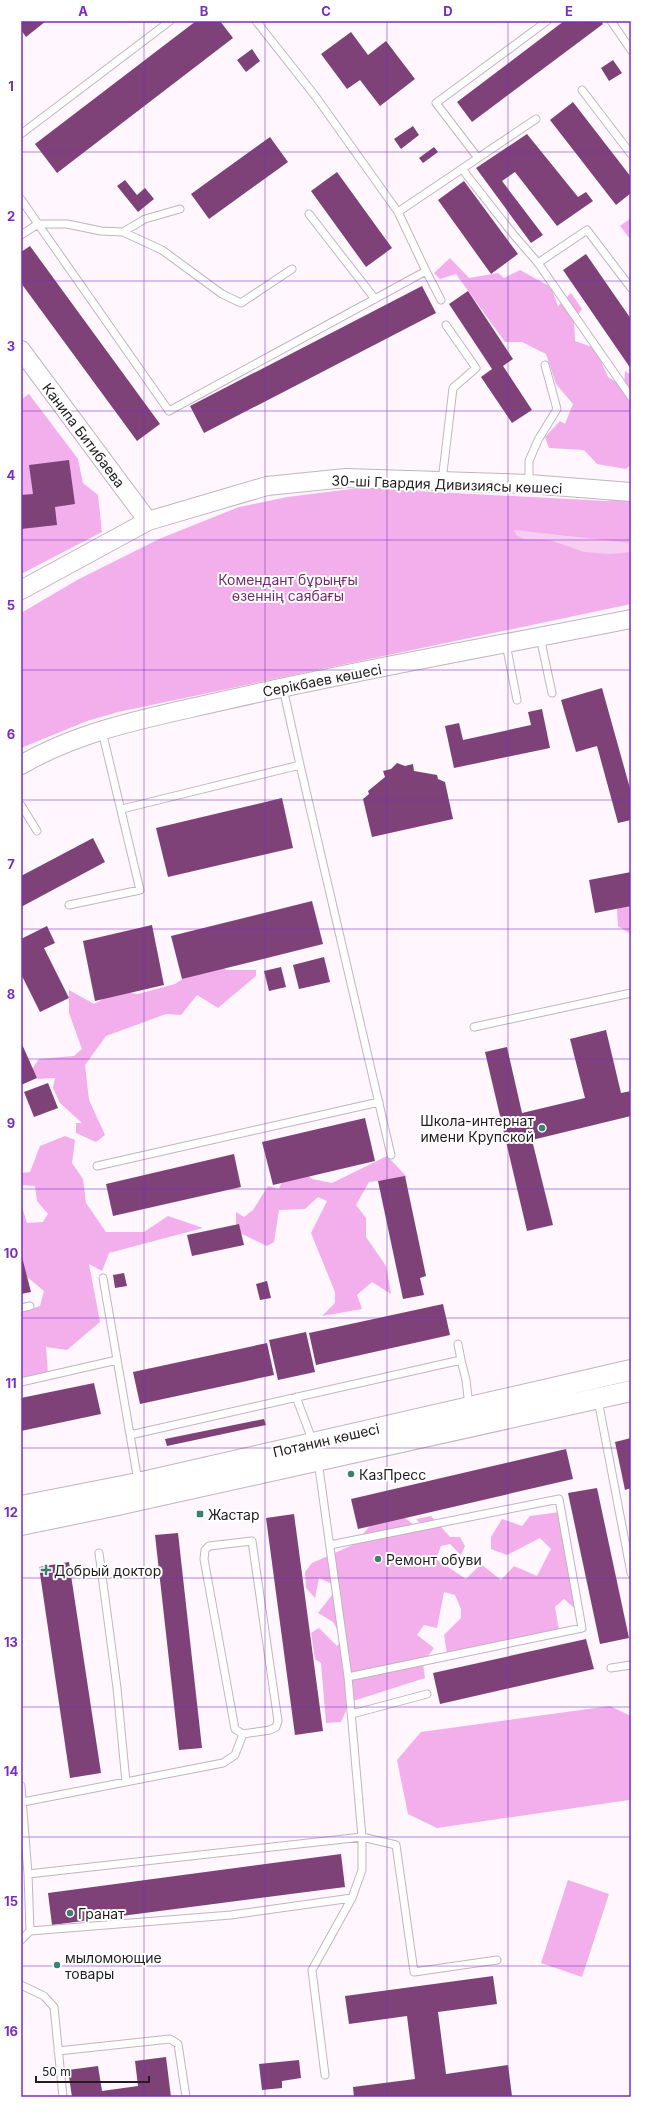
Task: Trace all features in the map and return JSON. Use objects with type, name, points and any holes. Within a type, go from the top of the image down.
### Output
[{"type":"main road","name":"Потанин көшесі","points":[[21,1525],[113,1506],[316,1452],[469,1407],[631,1370]]},
{"type":"main road","name":"Потанин көшесі","points":[[21,1506],[138,1483],[316,1452],[598,1399],[631,1391]]},
{"type":"street","name":"Канипа Битибаева","points":[[21,350],[148,521]]},
{"type":"street","name":"30-ші Гвардия Дивизиясы көшесі","points":[[21,590],[148,521],[267,486],[346,478],[528,484],[631,492]]},
{"type":"street","name":"Серікбаев көшесі","points":[[21,765],[47,749],[102,729],[283,688],[631,619]]},
{"type":"lane","points":[[21,134],[170,21]]},
{"type":"lane","points":[[256,21],[316,97],[398,212],[441,300]]},
{"type":"lane","points":[[478,158],[436,104],[546,21]]},
{"type":"lane","points":[[611,21],[631,50]]},
{"type":"lane","points":[[582,90],[631,154]]},
{"type":"lane","points":[[398,212],[536,119]]},
{"type":"lane","points":[[462,169],[538,264],[631,397]]},
{"type":"lane","points":[[21,199],[169,411],[426,271]]},
{"type":"lane","points":[[123,232],[145,219],[180,209]]},
{"type":"lane","points":[[309,214],[375,299]]},
{"type":"lane","points":[[21,235],[38,224],[67,224],[101,231],[123,232],[162,250],[222,294],[241,303],[292,268]]},
{"type":"lane","points":[[538,264],[587,230],[631,288]]},
{"type":"lane","points":[[442,481],[453,388],[476,368],[446,326]]},
{"type":"lane","points":[[528,484],[529,460],[538,440],[557,409],[545,365]]},
{"type":"lane","points":[[540,637],[552,693]]},
{"type":"lane","points":[[506,644],[517,700]]},
{"type":"lane","points":[[283,688],[390,1155]]},
{"type":"lane","points":[[69,906],[140,890],[102,729]]},
{"type":"lane","points":[[122,809],[300,765]]},
{"type":"lane","points":[[21,805],[37,831]]},
{"type":"lane","points":[[474,1027],[631,993]]},
{"type":"lane","points":[[97,1166],[379,1102]]},
{"type":"lane","points":[[104,1278],[138,1483]]},
{"type":"lane","points":[[21,1308],[30,1306]]},
{"type":"lane","points":[[458,1344],[466,1380],[469,1407]]},
{"type":"lane","points":[[21,1382],[117,1360]]},
{"type":"lane","points":[[130,1435],[461,1360]]},
{"type":"lane","points":[[296,1397],[316,1452],[330,1545],[348,1677],[362,1837],[362,1870],[352,1898],[312,1970],[325,2075]]},
{"type":"lane","points":[[598,1399],[631,1573]]},
{"type":"lane","points":[[330,1545],[559,1499],[582,1628],[348,1677]]},
{"type":"lane","points":[[252,1541],[278,1721],[276,1727],[270,1730],[243,1734],[235,1729],[204,1559],[205,1550],[209,1546],[252,1541]]},
{"type":"lane","points":[[99,1553],[117,1688],[126,1782]]},
{"type":"lane","points":[[611,1668],[631,1665]]},
{"type":"lane","points":[[352,1714],[427,1694]]},
{"type":"lane","points":[[23,1802],[223,1763],[236,1755],[243,1734]]},
{"type":"lane","points":[[21,1786],[28,1874],[30,1930]]},
{"type":"lane","points":[[28,1874],[362,1837],[396,1845],[414,1972],[496,1960]]},
{"type":"lane","points":[[21,1940],[30,1930],[231,1915],[352,1898]]},
{"type":"lane","points":[[21,1985],[44,1996],[54,2007],[63,2097]]},
{"type":"lane","points":[[58,2052],[170,2039],[178,2044],[186,2097]]},
{"type":"green space","points":[[631,218],[631,240],[620,226]]},
{"type":"green space","points":[[450,258],[469,278],[498,273],[504,278],[520,270],[551,287],[558,306],[571,293],[582,309],[574,321],[575,341],[595,348],[608,377],[624,387],[625,371],[631,375],[631,464],[626,469],[597,464],[584,450],[549,448],[545,437],[560,421],[565,424],[573,404],[556,384],[546,354],[522,342],[505,342],[456,274],[440,279],[434,273]]},
{"type":"green space","points":[[29,394],[78,459],[83,483],[98,495],[102,532],[21,574],[21,411],[22,399]]},
{"type":"green space","name":"Комендант бұрыңғы өзеннің саябағы","points":[[359,488],[606,501],[631,498],[631,604],[118,712],[87,721],[21,748],[21,613],[79,579],[159,539],[239,507],[287,497]]},
{"type":"green space","points":[[631,895],[631,932],[629,933],[618,926],[617,910],[620,899]]},
{"type":"green space","points":[[208,962],[227,970],[256,970],[256,976],[218,1008],[197,995],[181,1015],[166,1014],[106,1036],[85,1065],[89,1100],[105,1135],[96,1142],[76,1133],[76,1123],[82,1123],[60,1103],[53,1088],[55,1078],[38,1079],[32,1069],[39,1059],[74,1056],[82,1049],[69,1013],[69,990],[94,1004],[118,991],[138,994],[175,984]]},
{"type":"green space","points":[[65,1136],[75,1140],[72,1163],[83,1179],[86,1203],[106,1232],[144,1232],[168,1216],[203,1228],[109,1253],[102,1271],[89,1264],[100,1322],[67,1350],[46,1347],[48,1374],[21,1380],[21,1309],[25,1311],[40,1306],[44,1291],[21,1272],[21,1204],[27,1223],[43,1222],[48,1214],[37,1201],[35,1186],[21,1185],[21,1173],[30,1172],[40,1146]]},
{"type":"green space","points":[[387,1156],[407,1177],[369,1182],[356,1205],[366,1218],[366,1237],[386,1266],[391,1294],[372,1282],[357,1295],[362,1309],[322,1316],[335,1303],[335,1292],[311,1233],[327,1201],[318,1197],[305,1209],[279,1210],[274,1242],[267,1246],[236,1231],[236,1212],[244,1217],[253,1210],[268,1186],[279,1189],[286,1171],[302,1169],[312,1179],[332,1183]]},
{"type":"green space","points":[[398,1512],[416,1527],[421,1524],[416,1519],[431,1516],[450,1537],[460,1537],[465,1546],[461,1555],[450,1544],[441,1546],[436,1559],[466,1579],[481,1564],[501,1580],[514,1566],[537,1576],[551,1549],[540,1538],[507,1555],[491,1549],[491,1537],[502,1519],[522,1526],[530,1516],[560,1512],[576,1571],[580,1613],[564,1599],[555,1607],[559,1630],[447,1654],[444,1635],[461,1618],[461,1609],[455,1595],[444,1592],[437,1628],[424,1625],[417,1635],[434,1648],[423,1663],[425,1678],[350,1702],[341,1722],[326,1723],[321,1663],[315,1659],[311,1633],[319,1628],[337,1646],[343,1640],[333,1622],[318,1613],[332,1595],[332,1584],[319,1578],[315,1598],[306,1588],[305,1572],[312,1563],[355,1544],[376,1518]]},
{"type":"green space","points":[[610,1706],[631,1716],[631,1798],[629,1800],[437,1828],[408,1814],[397,1760],[421,1732]]},
{"type":"green space","points":[[568,1880],[609,1894],[582,1977],[541,1963]]},
{"type":"shaded area","points":[[514,530],[631,543],[631,552],[610,554],[584,552],[550,540],[524,539],[516,535]]},
{"type":"building","points":[[21,21],[46,21],[26,37],[21,30]]},
{"type":"building","points":[[196,21],[220,21],[233,38],[57,173],[35,144]]},
{"type":"building","points":[[564,21],[601,21],[603,24],[472,122],[457,102]]},
{"type":"building","points":[[351,32],[368,55],[386,41],[415,79],[380,106],[360,80],[347,89],[321,54]]},
{"type":"building","points":[[252,49],[260,61],[246,72],[237,60]]},
{"type":"building","points":[[613,60],[622,73],[609,81],[601,68]]},
{"type":"building","points":[[573,102],[631,177],[631,193],[616,205],[550,120]]},
{"type":"building","points":[[413,126],[419,135],[401,149],[394,139]]},
{"type":"building","points":[[527,134],[578,197],[586,192],[593,201],[557,226],[515,172],[502,181],[543,235],[531,243],[476,168]]},
{"type":"building","points":[[270,137],[288,162],[209,219],[191,194]]},
{"type":"building","points":[[434,147],[438,152],[423,163],[419,158]]},
{"type":"building","points":[[337,172],[392,248],[366,267],[311,191]]},
{"type":"building","points":[[125,180],[137,195],[145,188],[154,199],[138,212],[117,186]]},
{"type":"building","points":[[464,181],[518,254],[491,274],[438,200]]},
{"type":"building","points":[[30,246],[160,424],[137,441],[21,283],[21,252]]},
{"type":"building","points":[[586,254],[631,319],[631,369],[563,270]]},
{"type":"building","points":[[422,286],[436,313],[204,433],[190,406]]},
{"type":"building","points":[[468,291],[513,359],[503,366],[532,410],[512,423],[481,377],[492,369],[449,304]]},
{"type":"building","points":[[69,460],[75,504],[55,507],[57,525],[21,529],[21,495],[33,494],[29,465]]},
{"type":"building","points":[[602,688],[631,792],[631,820],[618,823],[597,746],[576,752],[561,700]]},
{"type":"building","points":[[542,709],[550,748],[454,768],[445,726],[459,723],[463,740],[531,725],[528,712]]},
{"type":"building","points":[[397,763],[405,766],[413,764],[414,771],[437,775],[438,779],[445,782],[453,819],[372,837],[363,799],[369,794],[368,791],[385,777],[383,771],[391,769]]},
{"type":"building","points":[[282,798],[293,848],[168,877],[156,828]]},
{"type":"building","points":[[93,838],[105,862],[21,907],[21,876]]},
{"type":"building","points":[[631,872],[631,906],[595,913],[589,880]]},
{"type":"building","points":[[312,901],[323,944],[182,979],[171,936]]},
{"type":"building","points":[[152,925],[164,985],[95,1001],[83,941]]},
{"type":"building","points":[[47,926],[55,943],[44,948],[69,998],[40,1012],[21,974],[21,939]]},
{"type":"building","points":[[324,957],[330,982],[299,989],[293,965]]},
{"type":"building","points":[[281,967],[286,987],[269,991],[264,971]]},
{"type":"building","name":"Школа-интернат имени Крупской","points":[[606,1030],[621,1093],[631,1091],[631,1116],[532,1140],[553,1225],[527,1231],[485,1052],[507,1047],[522,1113],[585,1098],[570,1039]]},
{"type":"building","points":[[21,1042],[37,1078],[21,1085]]},
{"type":"building","points":[[48,1083],[58,1108],[34,1117],[24,1092]]},
{"type":"building","points":[[365,1118],[375,1161],[273,1185],[262,1142]]},
{"type":"building","points":[[234,1154],[241,1187],[113,1216],[106,1184]]},
{"type":"building","points":[[405,1176],[426,1276],[420,1278],[424,1295],[403,1299],[378,1181]]},
{"type":"building","points":[[239,1224],[244,1245],[192,1256],[187,1235]]},
{"type":"building","points":[[21,1253],[31,1292],[21,1294]]},
{"type":"building","points":[[124,1273],[127,1286],[115,1288],[113,1275]]},
{"type":"building","points":[[267,1281],[271,1298],[260,1300],[256,1284]]},
{"type":"building","points":[[443,1304],[450,1335],[316,1365],[309,1333]]},
{"type":"building","points":[[306,1332],[315,1372],[278,1380],[269,1340]]},
{"type":"building","points":[[267,1343],[274,1375],[140,1404],[133,1372]]},
{"type":"building","points":[[94,1383],[101,1414],[21,1431],[21,1398]]},
{"type":"building","points":[[264,1419],[266,1425],[167,1446],[165,1439]]},
{"type":"building","points":[[631,1438],[631,1488],[625,1490],[615,1442]]},
{"type":"building","points":[[566,1449],[573,1479],[358,1529],[351,1499]]},
{"type":"building","points":[[597,1488],[629,1638],[600,1644],[568,1493]]},
{"type":"building","points":[[294,1514],[323,1731],[295,1735],[266,1518]]},
{"type":"building","points":[[178,1533],[202,1748],[179,1750],[155,1535]]},
{"type":"building","points":[[69,1562],[101,1773],[70,1778],[39,1567]]},
{"type":"building","points":[[586,1639],[594,1669],[440,1704],[433,1673]]},
{"type":"building","points":[[341,1854],[345,1887],[52,1925],[48,1893]]},
{"type":"building","points":[[493,1976],[497,2004],[438,2012],[446,2074],[508,2065],[512,2096],[354,2097],[353,2087],[415,2079],[407,2016],[349,2024],[345,1996]]},
{"type":"building","points":[[166,2057],[171,2097],[72,2097],[68,2070],[98,2066],[102,2091],[138,2086],[135,2061]]},
{"type":"building","points":[[299,2060],[301,2078],[282,2081],[282,2088],[262,2090],[259,2064]]},
{"type":"place","name":"Школа-интернат имени Крупской","points":[[542,1128]]},
{"type":"place","name":"КазПресс","points":[[351,1474]]},
{"type":"place","name":"Жастар","points":[[200,1514]]},
{"type":"place","name":"Ремонт обуви","points":[[378,1559]]},
{"type":"place","name":"Добрый доктор","points":[[46,1570]]},
{"type":"place","name":"Гранат","points":[[70,1913]]},
{"type":"place","name":"мыломоющие товары","points":[[57,1965]]}]
